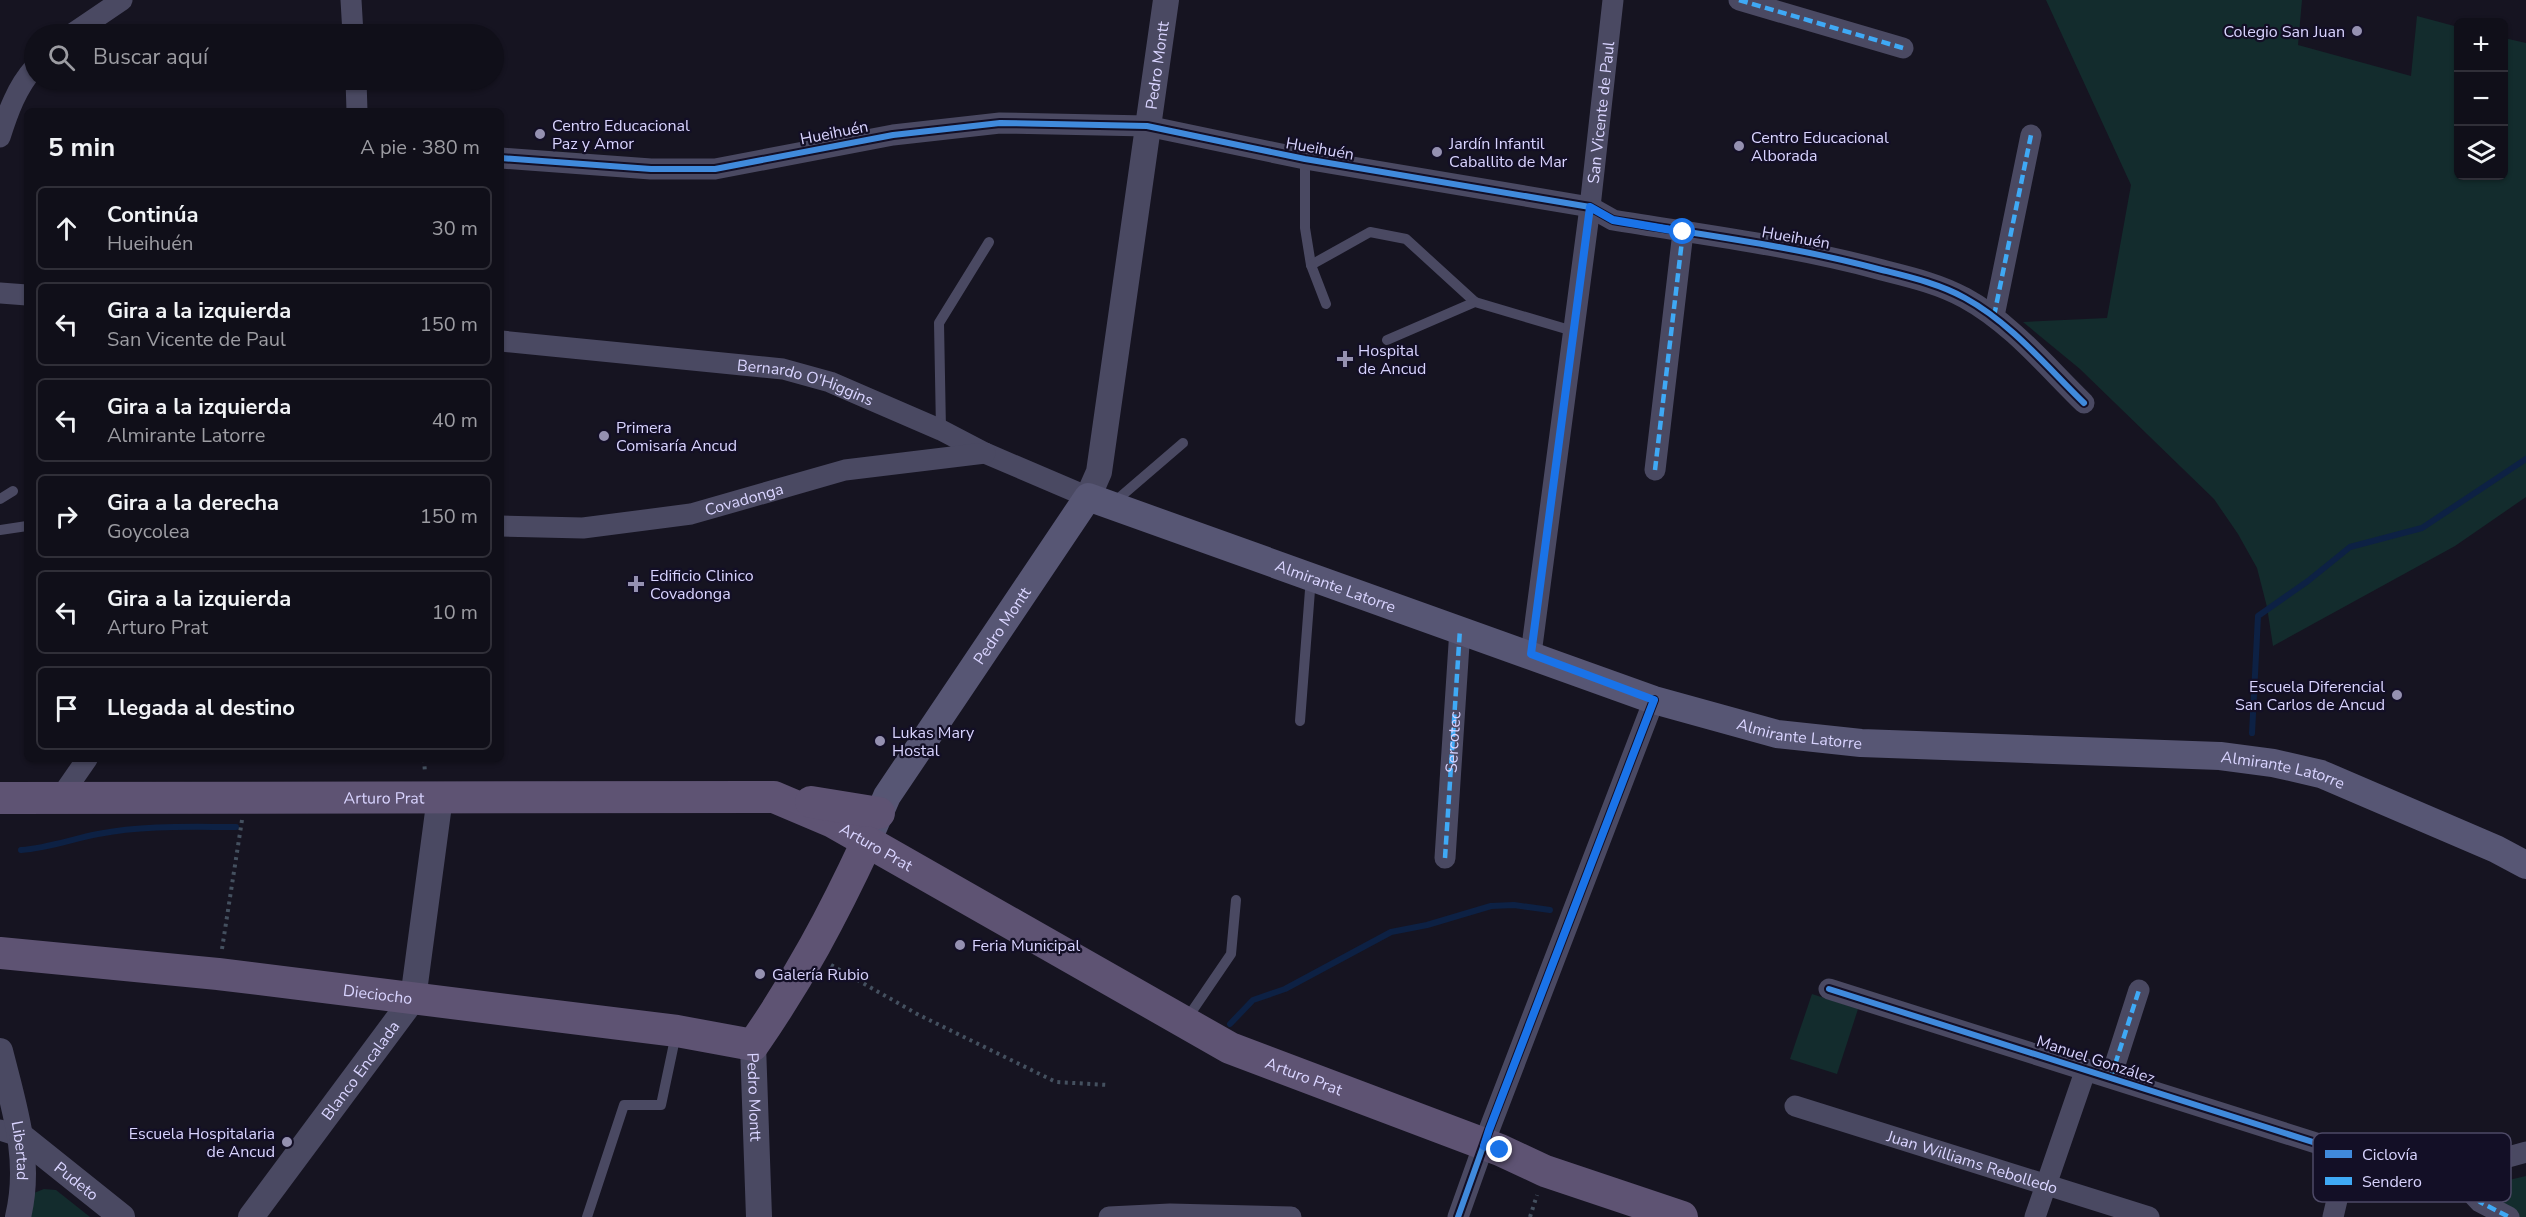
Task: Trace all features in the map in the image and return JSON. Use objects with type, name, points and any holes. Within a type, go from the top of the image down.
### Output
[{"type":"main road","name":"Almirante Latorre","points":[[1099,502],[1531,654],[1654,700],[1777,734],[1861,743],[2220,756],[2272,763],[2321,774],[2496,849],[2526,866]]},
{"type":"main road","name":"Pedro Montt","points":[[753,1045],[789,994],[812,954],[887,796],[1099,502]]},
{"type":"main road","points":[[774,797],[879,813]]},
{"type":"main road","name":"Arturo Prat","points":[[0,798],[774,797],[833,822],[1230,1048],[1484,1146],[1627,1208],[1682,1217]]},
{"type":"main road","points":[[0,813],[38,813],[52,807],[60,798]]},
{"type":"main road","name":"Dieciocho","points":[[0,953],[218,974],[677,1031],[753,1045]]},
{"type":"street","points":[[87,24],[122,0]]},
{"type":"street","points":[[351,0],[352,24]]},
{"type":"street","name":"Pedro Montt","points":[[1099,502],[1098,472],[1166,0]]},
{"type":"street","name":"San Vicente de Paul","points":[[1531,654],[1590,207],[1614,0]]},
{"type":"street","points":[[1739,0],[1903,48]]},
{"type":"street","points":[[0,137],[15,97],[24,81]]},
{"type":"street","points":[[356,90],[357,108]]},
{"type":"street","name":"Hueihuén","points":[[504,158],[651,170],[715,169],[893,135],[1000,123],[1147,126],[1305,159],[1590,207],[1613,220],[1856,262],[1916,279],[1963,297],[1994,316],[2084,403]]},
{"type":"street","points":[[1994,316],[2031,135]]},
{"type":"street","points":[[1655,470],[1683,232]]},
{"type":"street","points":[[0,293],[24,295]]},
{"type":"street","name":"Bernardo O'Higgins","points":[[504,341],[783,369],[830,382],[1099,502]]},
{"type":"street","name":"Covadonga","points":[[504,526],[583,528],[691,514],[845,470],[985,453]]},
{"type":"street","name":"Sercotec","points":[[1445,858],[1460,629]]},
{"type":"street","points":[[1458,1217],[1654,700]]},
{"type":"street","points":[[60,798],[85,762]]},
{"type":"street","name":"Blanco Encalada","points":[[250,1217],[413,999],[440,797]]},
{"type":"street","name":"Manuel González","points":[[1829,989],[2313,1142]]},
{"type":"street","points":[[2111,1077],[2139,990]]},
{"type":"street","name":"Pedro Montt","points":[[753,1045],[759,1217]]},
{"type":"street","name":"Libertad","points":[[0,1051],[21,1206]]},
{"type":"street","points":[[2036,1217],[2086,1069]]},
{"type":"street","name":"Juan Williams Rebolledo","points":[[1795,1106],[2149,1217]]},
{"type":"street","name":"Pudeto","points":[[11,1133],[72,1176],[122,1217]]},
{"type":"street","name":"Manuel González","points":[[2511,1156],[2526,1152]]},
{"type":"street","points":[[21,1206],[36,1185],[51,1178],[72,1176]]},
{"type":"street","points":[[2333,1217],[2337,1202]]},
{"type":"street","points":[[2480,1202],[2509,1217]]},
{"type":"street","points":[[1109,1217],[1291,1217]]},
{"type":"lane","points":[[1305,159],[1305,228],[1311,265],[1326,304]]},
{"type":"lane","points":[[1311,265],[1370,232],[1406,238],[1475,302],[1573,332]]},
{"type":"lane","points":[[941,430],[939,323],[989,242]]},
{"type":"lane","points":[[1387,340],[1475,302]]},
{"type":"lane","points":[[1099,502],[1183,443]]},
{"type":"lane","points":[[0,499],[13,491]]},
{"type":"lane","points":[[0,530],[24,526]]},
{"type":"lane","points":[[1300,721],[1311,577]]},
{"type":"lane","points":[[1184,1023],[1231,954],[1236,900]]},
{"type":"lane","points":[[586,1217],[624,1105],[662,1105],[677,1031]]},
{"type":"path","points":[[218,974],[246,796]]},
{"type":"path","points":[[812,954],[919,1015],[1056,1082],[1108,1085]]},
{"type":"green space","points":[[2046,0],[2302,0],[2298,45],[2411,76],[2417,16],[2454,26],[2454,180],[2508,180],[2508,39],[2526,43],[2526,497],[2455,546],[2273,646],[2267,607],[2257,568],[2238,534],[2214,499],[2080,369],[2023,322],[2107,318],[2131,185]]},
{"type":"green space","points":[[1812,994],[1858,1009],[1837,1074],[1790,1059]]},
{"type":"green space","points":[[2526,1176],[2526,1217],[2489,1217],[2492,1202],[2511,1202],[2511,1180]]},
{"type":"green space","points":[[44,1189],[56,1190],[90,1217],[24,1217],[34,1193]]},
{"type":"waterway","points":[[2252,733],[2258,616],[2308,581],[2350,547],[2422,528],[2526,459]]},
{"type":"waterway","points":[[21,850],[132,829],[236,827]]},
{"type":"waterway","points":[[1230,1024],[1253,1000],[1285,989],[1391,932],[1427,925],[1491,906],[1514,905],[1550,910]]},
{"type":"marked path","points":[[1739,0],[1903,48]]},
{"type":"marked path","points":[[1994,316],[2031,135]]},
{"type":"marked path","points":[[1655,470],[1683,232]]},
{"type":"marked path","points":[[1445,858],[1460,629]]},
{"type":"marked path","points":[[2111,1077],[2139,990]]},
{"type":"marked path","points":[[2480,1202],[2509,1217]]},
{"type":"cycle path","points":[[504,158],[651,169],[715,169],[893,135],[1000,123],[1147,126],[1305,159],[1590,207],[1613,220],[1816,254],[1925,281],[1965,298],[1998,320],[2028,346],[2084,403]]},
{"type":"cycle path","points":[[1458,1217],[1489,1130],[1654,700]]},
{"type":"cycle path","points":[[1829,989],[2313,1142]]},
{"type":"place","name":"Colegio San Juan","points":[[2357,31]]},
{"type":"place","name":"Centro Educacional Paz y Amor","points":[[540,134]]},
{"type":"place","name":"Centro Educacional Alborada","points":[[1739,146]]},
{"type":"place","name":"Jardín Infantil Caballito de Mar","points":[[1437,152]]},
{"type":"place","name":"Hospital de Ancud","points":[[1345,359]]},
{"type":"place","name":"Primera Comisaría Ancud","points":[[604,436]]},
{"type":"place","name":"Edificio Clinico Covadonga","points":[[636,584]]},
{"type":"place","name":"Escuela Diferencial San Carlos de Ancud","points":[[2397,695]]},
{"type":"place","name":"Lukas Mary Hostal","points":[[880,741]]},
{"type":"place","name":"Feria Municipal","points":[[960,945]]},
{"type":"place","name":"Galería Rubio","points":[[760,974]]},
{"type":"place","name":"Escuela Hospitalaria de Ancud","points":[[287,1142]]},
{"type":"route","points":[[1500,1150],[1484,1146],[1489,1130],[1654,700],[1531,654],[1590,207],[1613,220],[1683,232]]}]
